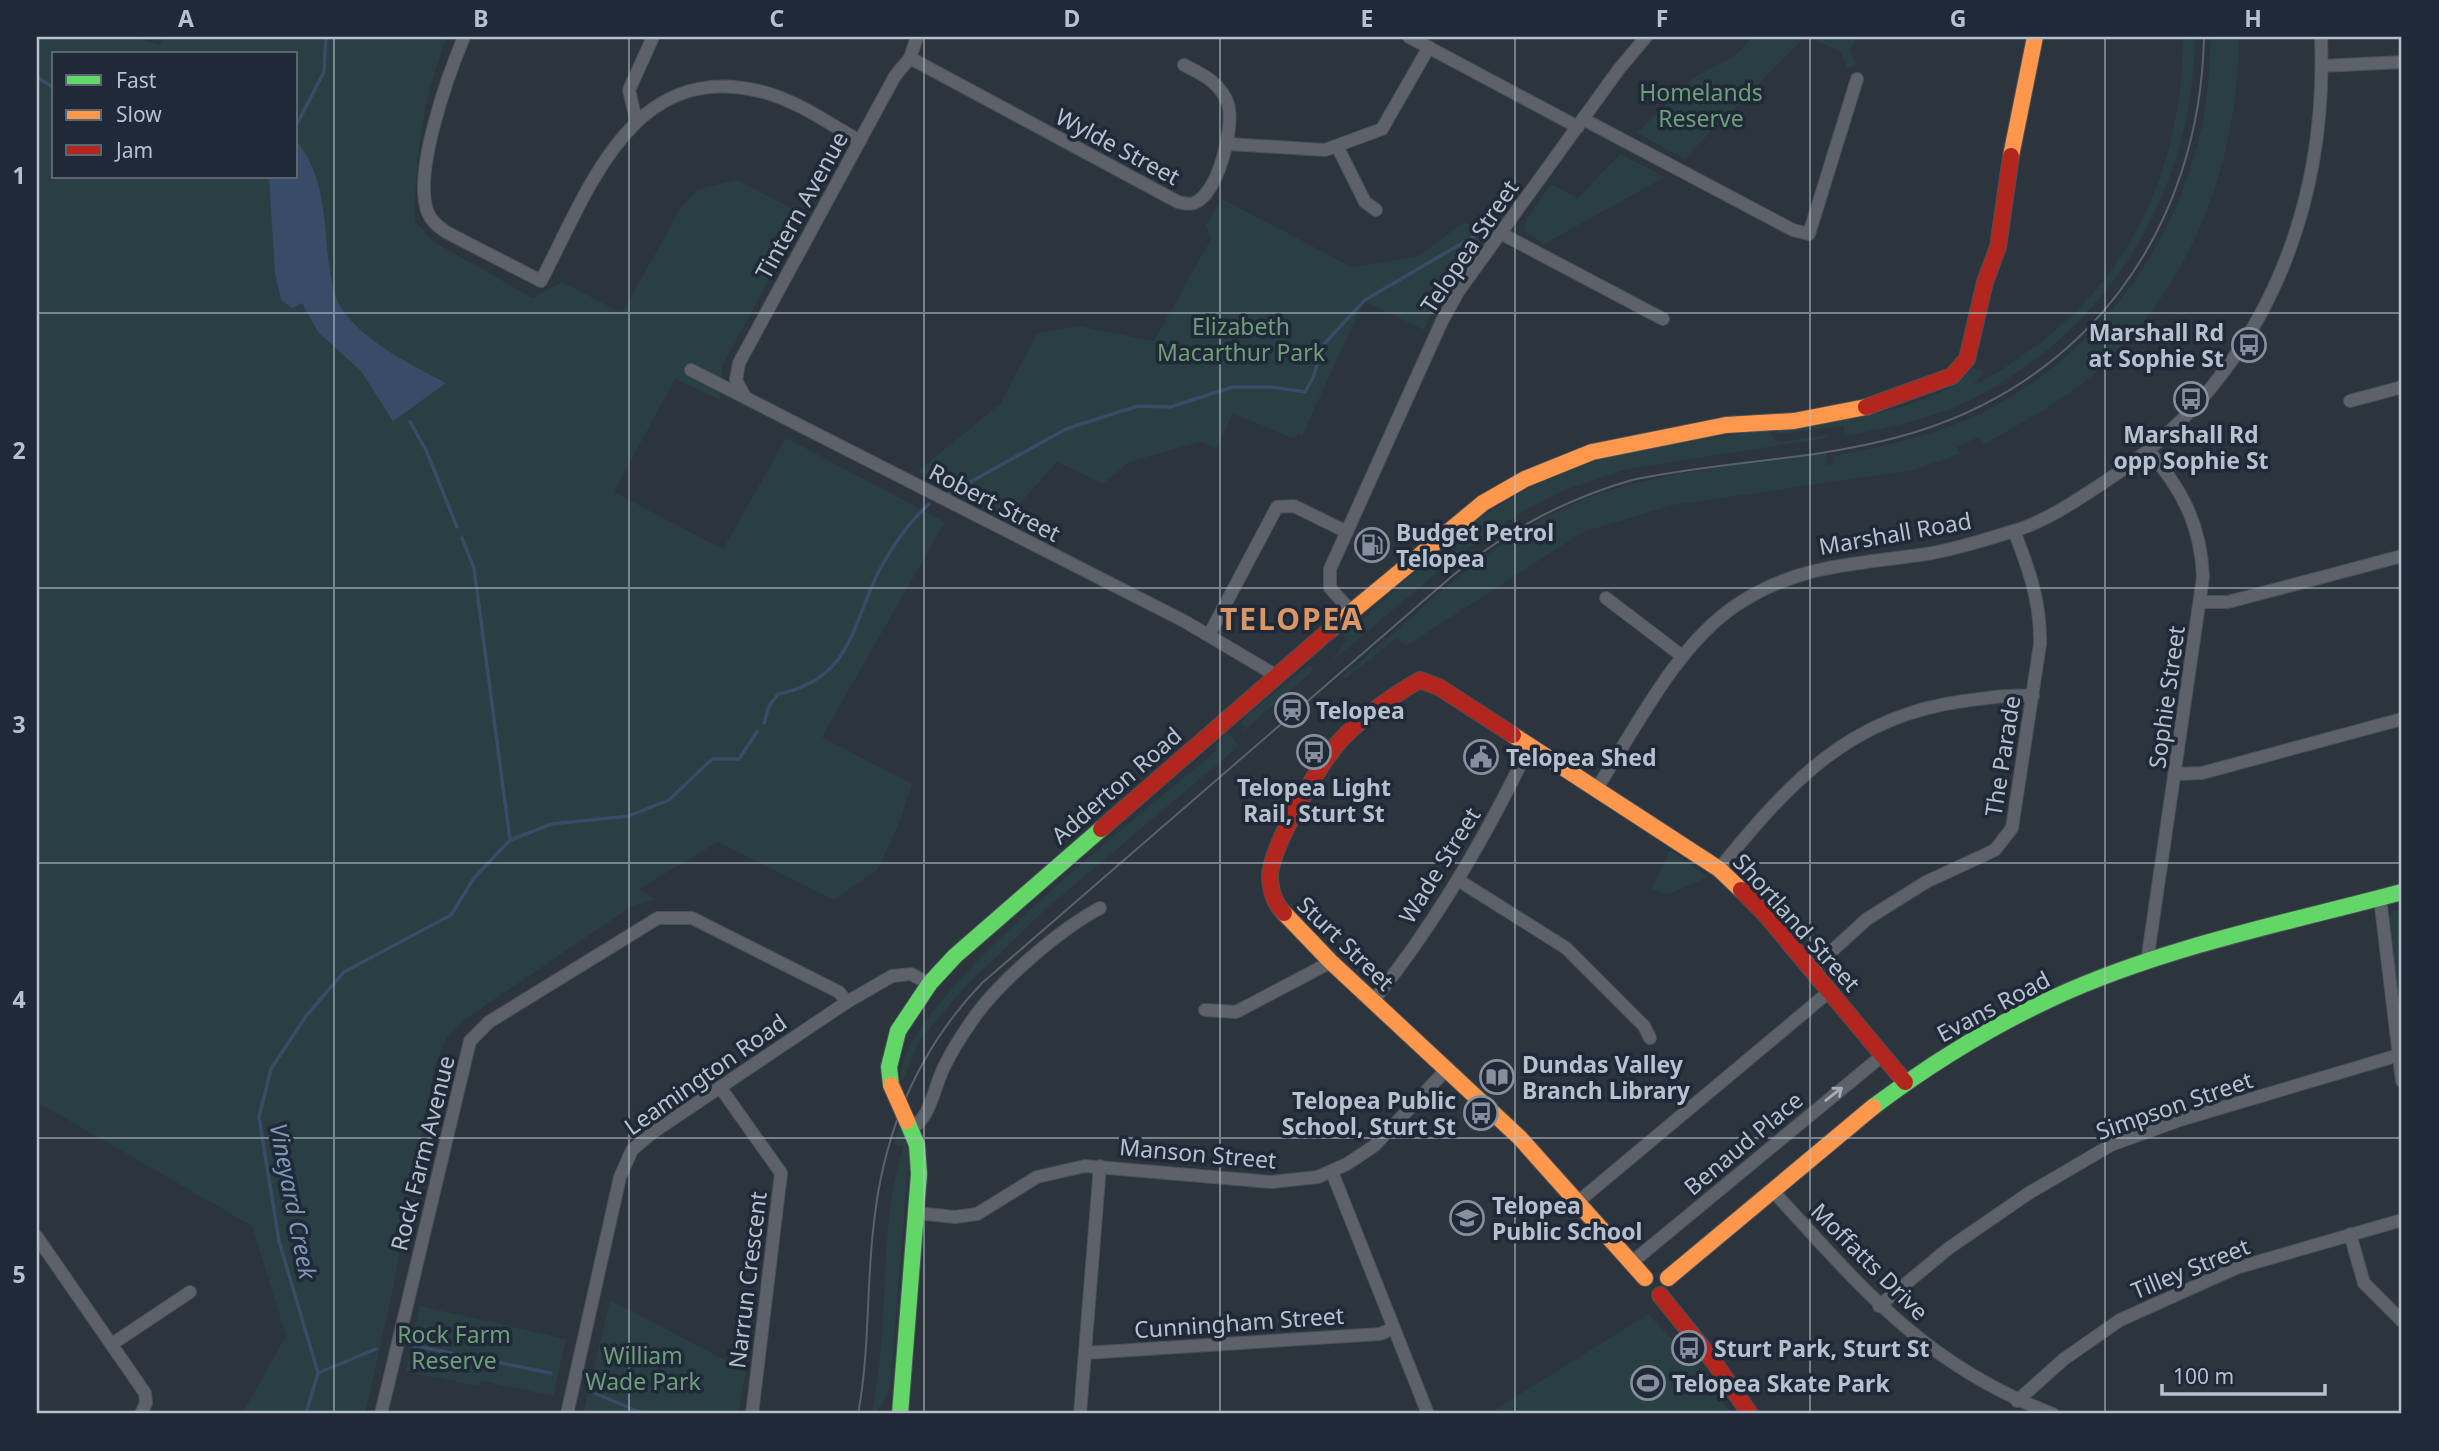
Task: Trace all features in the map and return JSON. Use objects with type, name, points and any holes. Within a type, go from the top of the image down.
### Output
[{"type":"street","points":[[464,37],[445,87],[432,138],[426,169],[427,211],[433,223],[446,232],[541,281],[602,162],[617,140],[636,120],[659,104],[688,93],[717,87],[770,94],[860,141]]},
{"type":"street","points":[[636,120],[629,90],[653,37]]},
{"type":"street","name":"Tintern Avenue","points":[[744,395],[736,380],[739,363],[895,76],[911,58],[917,37]]},
{"type":"street","points":[[1409,37],[1793,230],[1809,233],[1857,79]]},
{"type":"street","name":"Telopea Street","points":[[1351,611],[1328,582],[1330,569],[1442,321],[1458,292],[1646,37]]},
{"type":"street","name":"Adderton Road","points":[[900,1414],[919,1160],[909,1125],[891,1085],[888,1059],[894,1038],[930,984],[965,946],[1351,611],[1483,503],[1525,479],[1592,452],[1726,425],[1794,421],[1825,413],[1854,411],[1942,382],[1960,369],[1971,347],[1985,282],[1986,246],[1998,191],[2008,169],[2035,37]]},
{"type":"street","name":"Marshall Road","points":[[1597,788],[1682,656],[1713,622],[1733,607],[1792,576],[1840,564],[1934,552],[2014,531],[2087,494],[2148,450],[2199,401],[2233,360],[2276,285],[2298,227],[2319,135],[2321,37]]},
{"type":"street","points":[[1228,144],[1325,150],[1382,129],[1429,47]]},
{"type":"street","name":"Wylde Street","points":[[911,58],[1178,202],[1194,203],[1202,199],[1228,144],[1230,114],[1223,93],[1214,82],[1184,65]]},
{"type":"street","points":[[2322,66],[2402,62]]},
{"type":"street","points":[[1337,146],[1366,202],[1376,210]]},
{"type":"street","points":[[1502,234],[1663,319]]},
{"type":"street","name":"Robert Street","points":[[691,370],[1209,635],[1277,676]]},
{"type":"street","points":[[2350,401],[2402,387]]},
{"type":"street","name":"Sophie Street","points":[[2147,962],[2201,602],[2202,557],[2196,526],[2180,490],[2148,450]]},
{"type":"street","points":[[1209,635],[1278,507],[1294,506],[1347,532]]},
{"type":"street","name":"The Parade","points":[[1812,969],[1867,919],[1926,883],[2003,844],[2015,819],[2040,644],[2039,609],[2014,531]]},
{"type":"street","points":[[2201,602],[2228,603],[2402,556]]},
{"type":"street","points":[[1606,598],[1682,656]]},
{"type":"street","name":"Sturt Street","points":[[1530,745],[1439,687],[1420,680],[1405,688],[1338,744],[1311,781],[1277,849],[1270,876],[1275,904],[1331,962],[1520,1138],[1645,1278]]},
{"type":"street","points":[[1719,869],[1771,806],[1799,778],[1863,732],[1897,717],[1938,704],[2014,695],[2033,696]]},
{"type":"street","points":[[2176,774],[2202,773],[2402,719]]},
{"type":"street","name":"Shortland Street","points":[[1530,745],[1719,869],[1765,914],[1905,1082]]},
{"type":"street","name":"Wade Street","points":[[1373,1001],[1458,880],[1494,820],[1530,745]]},
{"type":"street","points":[[1458,880],[1566,948],[1644,1026],[1650,1038]]},
{"type":"street","name":"Evans Road","points":[[1668,1278],[1905,1082],[2017,1016],[2056,997],[2147,962],[2402,892]]},
{"type":"street","points":[[2380,898],[2402,1081]]},
{"type":"street","points":[[909,1125],[923,1120],[945,1065],[972,1019],[999,989],[1074,923],[1100,908]]},
{"type":"street","name":"Rock Farm Avenue","points":[[381,1414],[470,1041],[489,1022],[658,918],[678,916],[692,918],[839,992],[847,1002]]},
{"type":"street","points":[[1205,1010],[1236,1012],[1331,962]]},
{"type":"street","name":"Leamington Road","points":[[567,1414],[626,1160],[652,1133],[847,1002],[898,974],[911,974],[930,984]]},
{"type":"street","points":[[1579,1201],[1830,990]]},
{"type":"street","name":"Benaud Place","points":[[1632,1263],[1883,1055]]},
{"type":"street","name":"Simpson Street","points":[[1879,1306],[1971,1232],[2029,1193],[2111,1145],[2180,1120],[2399,1055]]},
{"type":"street","name":"Manson Street","points":[[917,1213],[955,1217],[977,1214],[1037,1177],[1067,1168],[1100,1166],[1271,1182],[1304,1180],[1332,1172],[1374,1146],[1447,1069]]},
{"type":"street","name":"Narrun Crescent","points":[[720,1087],[780,1173],[752,1414]]},
{"type":"street","points":[[1080,1414],[1100,1166]]},
{"type":"street","points":[[1332,1172],[1428,1414]]},
{"type":"street","name":"Moffatts Drive","points":[[1772,1190],[1879,1306],[1932,1351],[2017,1401],[2053,1414]]},
{"type":"street","name":"Tilley Street","points":[[2017,1401],[2064,1359],[2120,1320],[2236,1268],[2402,1220]]},
{"type":"street","points":[[2350,1234],[2364,1283],[2402,1321]]},
{"type":"street","points":[[37,1237],[145,1393],[146,1403],[141,1414]]},
{"type":"street","points":[[1660,1295],[1668,1288],[1668,1278],[1656,1270],[1645,1278],[1647,1292],[1660,1295],[1714,1362],[1750,1414]]},
{"type":"street","points":[[112,1344],[190,1292]]},
{"type":"street","name":"Cunningham Street","points":[[1085,1353],[1380,1334],[1394,1328]]},
{"type":"green space","points":[[37,37],[134,37],[159,45],[164,37],[447,37],[432,83],[422,128],[415,221],[434,242],[533,298],[562,282],[622,313],[682,206],[698,189],[736,180],[797,211],[800,221],[722,367],[720,400],[675,379],[614,492],[723,549],[786,438],[945,522],[822,737],[912,784],[900,821],[878,869],[834,900],[718,842],[639,889],[654,899],[631,907],[465,1019],[447,1037],[435,1065],[391,1298],[365,1414],[242,1414],[286,1336],[252,1226],[37,1102]]},
{"type":"green space","name":"Homelands Reserve","points":[[1752,37],[1805,37],[1684,159],[1637,133],[1693,78],[1735,56]]},
{"type":"green space","name":"Homelands Reserve","points":[[1810,37],[1857,37],[1850,50],[1856,64],[1847,68],[1841,52]]},
{"type":"green space","points":[[2183,37],[2195,37],[2191,92],[2180,146],[2162,197],[2138,245],[2107,289],[2071,329],[2029,364],[1982,394],[1932,415],[1845,436],[1843,426],[1778,434],[1777,428],[1853,417],[1908,405],[1933,396],[1955,383],[1972,368],[1986,371],[1973,385],[2010,364],[2067,320],[2098,287],[2124,251],[2146,212],[2162,171],[2174,128],[2181,83]]},
{"type":"green space","points":[[2210,37],[2239,37],[2237,82],[2230,127],[2220,171],[2206,213],[2188,254],[2165,292],[2138,328],[2107,362],[2079,386],[1984,444],[1979,437],[1957,447],[1960,454],[1914,470],[1673,505],[1583,532],[1406,646],[1397,638],[1345,679],[1343,676],[1477,562],[1535,523],[1566,507],[1628,485],[1694,471],[1826,453],[1827,465],[1834,464],[1833,458],[1841,454],[1900,442],[1957,424],[1993,407],[2041,376],[2084,340],[2121,298],[2153,252],[2178,202],[2196,149],[2207,94]]},
{"type":"green space","points":[[1620,154],[1665,177],[1544,244],[1524,231],[1526,220],[1551,184],[1578,198]]},
{"type":"green space","name":"Elizabeth Macarthur Park","points":[[1222,199],[1352,267],[1417,257],[1463,223],[1490,228],[1437,302],[1424,330],[1364,301],[1302,436],[1298,434],[1294,439],[1233,413],[1216,448],[1200,442],[1129,462],[1103,484],[1057,462],[1008,517],[918,471],[1000,404],[1037,333],[1079,326],[1154,341],[1211,239],[1206,225]]},
{"type":"green space","points":[[1770,428],[1773,438],[1780,442],[1827,435],[1827,438],[1627,469],[1562,491],[1521,512],[1452,560],[1330,663],[1348,639],[1343,635],[1325,645],[1347,627],[1363,619],[1466,526],[1531,486],[1609,456]]},
{"type":"green space","points":[[1309,665],[1314,670],[1240,734],[1245,727],[1241,723],[1247,715]]},
{"type":"green space","points":[[1227,732],[1239,746],[1047,908],[964,988],[920,1040],[902,1083],[907,1052],[934,1010],[978,961],[1088,858],[1216,751],[1216,745]]},
{"type":"green space","points":[[1670,850],[1708,877],[1667,895],[1651,889]]},
{"type":"green space","points":[[2402,909],[2402,1051],[2387,919],[2394,911]]},
{"type":"green space","points":[[899,1125],[909,1148],[909,1158],[890,1385],[883,1405],[876,1411],[872,1410],[881,1344],[890,1212],[903,1147],[894,1144]]},
{"type":"green space","name":"William Wade Park","points":[[610,1300],[746,1371],[738,1414],[583,1414]]},
{"type":"green space","name":"Rock Farm Reserve","points":[[420,1306],[566,1339],[553,1396],[480,1381],[478,1386],[406,1371]]},
{"type":"green space","points":[[1648,1314],[1694,1362],[1732,1414],[1488,1414]]},
{"type":"water","points":[[298,143],[316,177],[331,274],[335,294],[342,309],[366,335],[382,347],[446,383],[393,421],[361,371],[318,332],[302,303],[292,308],[281,300],[275,273],[269,178],[298,178]]},
{"type":"waterway","points":[[298,122],[324,72],[326,37]]},
{"type":"waterway","points":[[37,77],[52,87]]},
{"type":"waterway","name":"Vineyard Creek","points":[[947,495],[1066,429],[1138,406],[1170,407],[1233,387],[1271,387],[1305,392],[1313,378],[1323,345],[1365,300],[1476,235]]},
{"type":"waterway","points":[[410,422],[426,450],[457,527]]},
{"type":"waterway","name":"Vineyard Creek","points":[[764,723],[769,706],[778,694],[802,687],[821,677],[835,664],[854,632],[888,554],[929,504]]},
{"type":"waterway","points":[[462,538],[474,568],[510,840]]},
{"type":"waterway","name":"Vineyard Creek","points":[[306,1414],[318,1373],[279,1241],[259,1117],[271,1069],[306,1016],[344,972],[451,915],[474,878],[510,840],[552,824],[629,816],[669,800],[712,759],[739,759],[757,732]]},
{"type":"waterway","points":[[416,1346],[551,1373]]},
{"type":"waterway","points":[[318,1373],[376,1349]]},
{"type":"waterway","points":[[592,1392],[644,1414]]},
{"type":"tram line","points":[[858,1414],[874,1222],[886,1156],[908,1093],[923,1064],[940,1035],[982,983],[1451,577],[1514,531],[1582,497],[1632,480],[1832,451],[1898,437],[1965,413],[2025,381],[2076,339],[2120,291],[2155,235],[2181,174],[2197,108],[2204,37]]},
{"type":"traffic: fast","points":[[891,1085],[889,1067],[898,1031],[930,983],[955,956],[1101,829]]},
{"type":"traffic: fast","points":[[1873,1107],[1938,1061],[1984,1034],[2096,979],[2226,937],[2402,892]]},
{"type":"traffic: fast","points":[[900,1414],[919,1174],[917,1145],[907,1121]]},
{"type":"traffic: slow","points":[[2011,156],[2035,37]]},
{"type":"traffic: slow","points":[[1332,628],[1483,503],[1525,479],[1592,452],[1726,425],[1794,421],[1866,407]]},
{"type":"traffic: slow","points":[[1513,735],[1719,869],[1741,890]]},
{"type":"traffic: slow","points":[[1284,913],[1331,962],[1520,1138],[1645,1278]]},
{"type":"traffic: slow","points":[[891,1085],[907,1121]]},
{"type":"traffic: slow","points":[[1668,1278],[1873,1107]]},
{"type":"traffic: jam","points":[[1866,407],[1952,376],[1967,359],[1985,282],[1998,247],[2011,156]]},
{"type":"traffic: jam","points":[[1101,829],[1332,628]]},
{"type":"traffic: jam","points":[[1284,913],[1273,896],[1270,875],[1287,826],[1330,753],[1347,733],[1377,708],[1420,680],[1439,687],[1513,735]]},
{"type":"traffic: jam","points":[[1741,890],[1765,914],[1905,1082]]},
{"type":"traffic: jam","points":[[1660,1295],[1714,1362],[1750,1414]]},
{"type":"place","name":"Marshall Rd at Sophie St","points":[[2249,345]]},
{"type":"place","name":"Marshall Rd opp Sophie St","points":[[2191,399]]},
{"type":"place","name":"Budget Petrol Telopea","points":[[1372,545]]},
{"type":"place","name":"Telopea","points":[[1292,710]]},
{"type":"place","name":"Telopea Light Rail, Sturt St","points":[[1314,752]]},
{"type":"place","name":"Telopea Shed","points":[[1481,757]]},
{"type":"place","name":"Dundas Valley Branch Library","points":[[1497,1077]]},
{"type":"place","name":"Telopea Public School, Sturt St","points":[[1481,1113]]},
{"type":"place","name":"Telopea Public School","points":[[1467,1218]]},
{"type":"place","name":"Sturt Park, Sturt St","points":[[1689,1348]]},
{"type":"place","name":"Telopea Skate Park","points":[[1648,1383]]},
{"type":"district","name":"TELOPEA","points":[[1292,618]]}]
